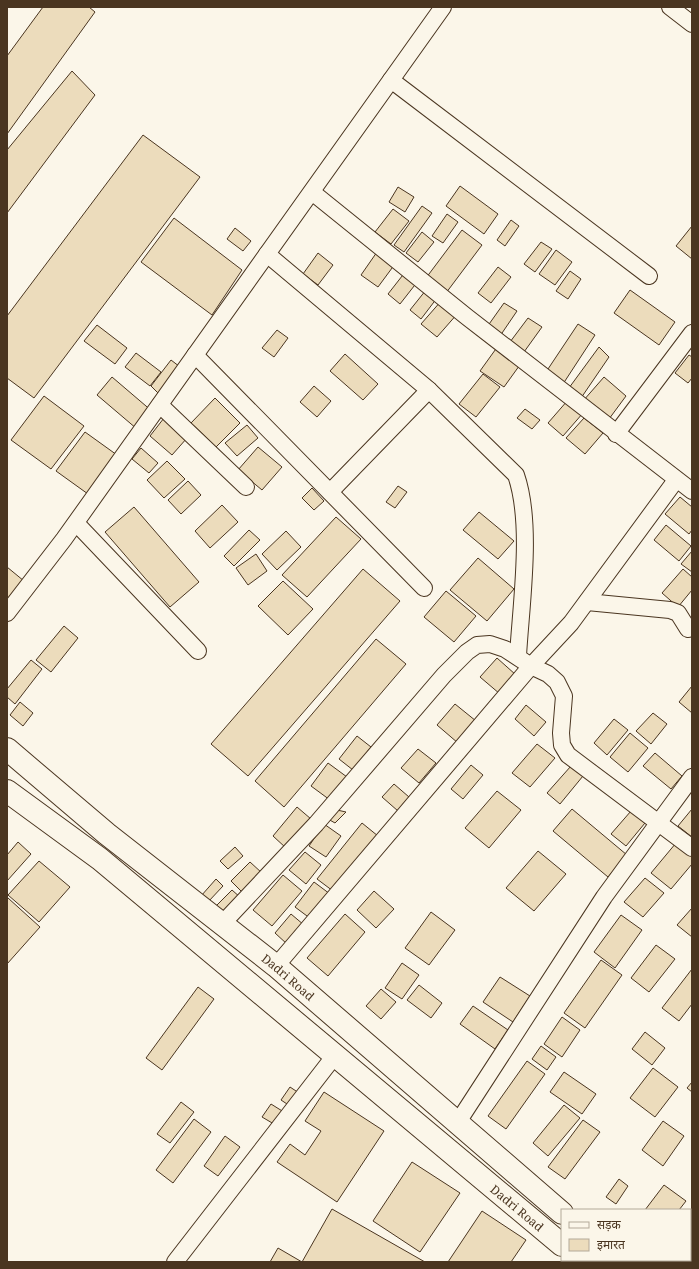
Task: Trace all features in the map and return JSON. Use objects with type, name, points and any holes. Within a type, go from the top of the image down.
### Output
[{"type":"main road","name":"Dadri Road","points":[[7,749],[107,834],[276,966],[458,1122],[561,1213]]},
{"type":"main road","name":"Dadri Road","points":[[7,791],[100,859],[336,1054],[561,1244]]},
{"type":"street","points":[[7,613],[76,523],[443,7]]},
{"type":"street","points":[[670,7],[692,24]]},
{"type":"street","points":[[391,80],[649,276]]},
{"type":"street","points":[[312,192],[616,434],[692,492]]},
{"type":"street","points":[[267,254],[429,390],[516,475],[521,490],[524,512],[524,555],[518,656]]},
{"type":"street","points":[[616,434],[692,333]]},
{"type":"street","points":[[195,355],[424,588]]},
{"type":"street","points":[[330,492],[429,390]]},
{"type":"street","points":[[160,405],[246,487]]},
{"type":"street","points":[[276,966],[531,666],[571,623],[676,480]]},
{"type":"street","points":[[76,523],[198,651]]},
{"type":"street","points":[[587,602],[670,610],[678,613],[688,629]]},
{"type":"street","points":[[222,924],[316,824],[388,738],[467,652],[477,645],[490,644],[505,649],[518,656],[531,666],[548,674],[557,682],[562,689],[564,696],[561,733],[562,745],[568,755],[692,848]]},
{"type":"street","points":[[458,1122],[604,897],[692,777]]},
{"type":"street","points":[[175,1262],[336,1054]]},
{"type":"building","points":[[43,7],[89,7],[95,12],[7,134],[7,56]]},
{"type":"building","points":[[72,71],[95,95],[7,213],[7,150]]},
{"type":"building","points":[[143,135],[200,177],[34,398],[7,378],[7,316]]},
{"type":"building","points":[[460,186],[498,214],[484,234],[446,206]]},
{"type":"building","points":[[398,187],[414,197],[405,212],[389,202]]},
{"type":"building","points":[[422,206],[432,213],[404,252],[394,245]]},
{"type":"building","points":[[393,209],[409,221],[391,244],[375,232]]},
{"type":"building","points":[[447,214],[458,222],[443,243],[432,236]]},
{"type":"building","points":[[174,218],[242,270],[212,315],[141,262]]},
{"type":"building","points":[[511,220],[519,226],[505,246],[497,240]]},
{"type":"building","points":[[692,226],[692,259],[676,246]]},
{"type":"building","points":[[235,228],[251,241],[243,251],[227,239]]},
{"type":"building","points":[[462,230],[482,245],[446,293],[426,278]]},
{"type":"building","points":[[422,232],[434,242],[418,262],[406,253]]},
{"type":"building","points":[[541,242],[552,249],[535,272],[524,264]]},
{"type":"building","points":[[556,250],[572,262],[555,285],[539,274]]},
{"type":"building","points":[[377,252],[395,264],[378,287],[361,275]]},
{"type":"building","points":[[318,253],[333,265],[318,285],[303,274]]},
{"type":"building","points":[[498,267],[511,277],[491,303],[478,293]]},
{"type":"building","points":[[406,271],[418,281],[400,304],[388,294]]},
{"type":"building","points":[[570,271],[581,279],[568,299],[556,291]]},
{"type":"building","points":[[426,290],[437,298],[421,319],[410,310]]},
{"type":"building","points":[[630,290],[675,322],[659,345],[614,313]]},
{"type":"building","points":[[442,300],[458,313],[437,337],[421,324]]},
{"type":"building","points":[[504,303],[517,311],[500,336],[487,327]]},
{"type":"building","points":[[528,318],[542,327],[524,352],[510,342]]},
{"type":"building","points":[[578,324],[595,335],[563,384],[546,372]]},
{"type":"building","points":[[97,325],[127,348],[115,364],[84,341]]},
{"type":"building","points":[[277,330],[288,338],[274,357],[262,348]]},
{"type":"building","points":[[498,346],[522,362],[504,387],[480,371]]},
{"type":"building","points":[[599,347],[609,357],[579,401],[566,392]]},
{"type":"building","points":[[136,353],[161,372],[150,386],[125,367]]},
{"type":"building","points":[[345,354],[378,384],[363,400],[330,371]]},
{"type":"building","points":[[689,355],[692,357],[692,378],[688,383],[675,373]]},
{"type":"building","points":[[171,360],[184,370],[163,398],[151,386]]},
{"type":"building","points":[[483,374],[500,387],[476,417],[459,404]]},
{"type":"building","points":[[112,377],[153,412],[137,429],[97,395]]},
{"type":"building","points":[[604,377],[626,396],[609,419],[583,401]]},
{"type":"building","points":[[314,386],[331,401],[317,417],[300,402]]},
{"type":"building","points":[[44,396],[84,426],[51,469],[11,440]]},
{"type":"building","points":[[215,398],[240,423],[216,447],[191,423]]},
{"type":"building","points":[[568,400],[583,413],[563,436],[548,423]]},
{"type":"building","points":[[525,409],[540,420],[532,429],[517,418]]},
{"type":"building","points":[[164,418],[187,438],[172,455],[150,436]]},
{"type":"building","points":[[584,418],[603,433],[585,454],[566,438]]},
{"type":"building","points":[[247,425],[258,438],[237,456],[225,443]]},
{"type":"building","points":[[85,432],[117,455],[88,494],[56,471]]},
{"type":"building","points":[[258,447],[282,467],[262,490],[238,470]]},
{"type":"building","points":[[141,448],[158,463],[149,473],[132,459]]},
{"type":"building","points":[[167,461],[185,479],[164,498],[147,480]]},
{"type":"building","points":[[188,481],[201,495],[181,514],[168,500]]},
{"type":"building","points":[[398,486],[407,492],[395,508],[386,502]]},
{"type":"building","points":[[312,488],[324,501],[314,510],[302,498]]},
{"type":"building","points":[[680,497],[692,507],[692,530],[689,534],[665,514]]},
{"type":"building","points":[[222,505],[238,522],[210,548],[195,531]]},
{"type":"building","points":[[134,507],[199,582],[170,607],[105,532]]},
{"type":"building","points":[[479,512],[514,541],[498,559],[463,530]]},
{"type":"building","points":[[336,517],[361,539],[307,597],[282,575]]},
{"type":"building","points":[[666,525],[691,546],[679,561],[654,540]]},
{"type":"building","points":[[249,530],[260,540],[234,566],[224,556]]},
{"type":"building","points":[[286,531],[301,547],[277,570],[262,554]]},
{"type":"building","points":[[692,551],[692,572],[681,564]]},
{"type":"building","points":[[256,554],[267,571],[248,585],[236,568]]},
{"type":"building","points":[[478,558],[514,589],[487,621],[450,590]]},
{"type":"building","points":[[7,567],[24,581],[7,600]]},
{"type":"building","points":[[363,569],[400,601],[248,776],[211,744]]},
{"type":"building","points":[[683,569],[692,577],[692,590],[678,607],[662,593]]},
{"type":"building","points":[[283,581],[313,609],[288,635],[258,606]]},
{"type":"building","points":[[446,591],[476,616],[454,642],[424,617]]},
{"type":"building","points":[[64,626],[78,638],[51,672],[36,660]]},
{"type":"building","points":[[376,639],[406,664],[284,807],[255,781]]},
{"type":"building","points":[[497,658],[516,675],[500,694],[480,677]]},
{"type":"building","points":[[31,660],[42,669],[15,704],[7,697],[7,689]]},
{"type":"building","points":[[692,686],[692,713],[679,702]]},
{"type":"building","points":[[20,702],[33,713],[23,726],[10,715]]},
{"type":"building","points":[[455,704],[476,721],[458,743],[437,725]]},
{"type":"building","points":[[526,705],[546,722],[534,736],[515,719]]},
{"type":"building","points":[[653,713],[667,724],[651,744],[636,731]]},
{"type":"building","points":[[614,719],[628,730],[607,755],[594,743]]},
{"type":"building","points":[[630,733],[648,748],[628,772],[610,757]]},
{"type":"building","points":[[357,736],[371,747],[353,770],[339,759]]},
{"type":"building","points":[[537,744],[555,758],[530,787],[512,773]]},
{"type":"building","points":[[418,749],[436,763],[419,783],[401,768]]},
{"type":"building","points":[[655,753],[682,776],[671,789],[643,766]]},
{"type":"building","points":[[328,763],[347,777],[330,800],[311,786]]},
{"type":"building","points":[[471,765],[483,775],[463,799],[451,789]]},
{"type":"building","points":[[571,766],[583,776],[560,804],[547,793]]},
{"type":"building","points":[[394,784],[409,797],[398,811],[382,797]]},
{"type":"building","points":[[497,791],[521,810],[489,848],[465,828]]},
{"type":"building","points":[[297,807],[311,819],[286,848],[273,836]]},
{"type":"building","points":[[572,809],[627,855],[608,877],[553,831]]},
{"type":"building","points":[[692,809],[692,837],[678,826]]},
{"type":"building","points":[[337,810],[346,812],[335,823],[328,819]]},
{"type":"building","points":[[631,811],[645,823],[626,846],[611,834]]},
{"type":"building","points":[[362,823],[378,836],[333,891],[317,879]]},
{"type":"building","points":[[324,824],[341,836],[326,857],[309,846]]},
{"type":"building","points":[[18,842],[31,854],[7,881],[7,855]]},
{"type":"building","points":[[676,843],[692,856],[692,864],[671,889],[651,873]]},
{"type":"building","points":[[235,847],[243,856],[228,869],[220,861]]},
{"type":"building","points":[[538,851],[566,874],[534,911],[506,888]]},
{"type":"building","points":[[305,852],[321,865],[306,884],[289,870]]},
{"type":"building","points":[[39,861],[70,887],[39,922],[8,895]]},
{"type":"building","points":[[250,862],[262,873],[243,893],[231,881]]},
{"type":"building","points":[[283,875],[302,891],[272,926],[253,910]]},
{"type":"building","points":[[645,878],[664,893],[643,917],[624,902]]},
{"type":"building","points":[[216,879],[223,886],[208,902],[201,896]]},
{"type":"building","points":[[314,882],[330,894],[311,919],[295,907]]},
{"type":"building","points":[[232,890],[241,898],[223,915],[215,907]]},
{"type":"building","points":[[374,891],[394,909],[376,928],[357,910]]},
{"type":"building","points":[[8,898],[40,927],[7,964],[7,899]]},
{"type":"building","points":[[692,908],[692,937],[677,925]]},
{"type":"building","points":[[431,912],[455,930],[429,965],[405,948]]},
{"type":"building","points":[[291,914],[304,925],[287,944],[275,933]]},
{"type":"building","points":[[345,914],[365,932],[328,976],[307,958]]},
{"type":"building","points":[[621,915],[642,930],[615,968],[594,952]]},
{"type":"building","points":[[656,945],[675,959],[649,992],[631,978]]},
{"type":"building","points":[[601,960],[622,975],[585,1028],[564,1013]]},
{"type":"building","points":[[402,963],[419,975],[402,999],[385,988]]},
{"type":"building","points":[[692,969],[692,1004],[679,1021],[662,1008]]},
{"type":"building","points":[[500,977],[530,996],[513,1022],[483,1002]]},
{"type":"building","points":[[419,985],[442,1003],[431,1018],[407,1000]]},
{"type":"building","points":[[198,987],[214,999],[162,1070],[146,1058]]},
{"type":"building","points":[[381,989],[396,1002],[381,1019],[366,1006]]},
{"type":"building","points":[[473,1006],[508,1030],[495,1049],[460,1024]]},
{"type":"building","points":[[562,1017],[580,1030],[562,1057],[544,1044]]},
{"type":"building","points":[[645,1032],[665,1048],[652,1065],[632,1049]]},
{"type":"building","points":[[541,1046],[556,1057],[547,1070],[532,1059]]},
{"type":"building","points":[[527,1061],[545,1074],[506,1129],[488,1116]]},
{"type":"building","points":[[653,1068],[678,1087],[655,1117],[630,1098]]},
{"type":"building","points":[[564,1072],[596,1094],[582,1114],[550,1092]]},
{"type":"building","points":[[692,1082],[692,1092],[687,1088]]},
{"type":"building","points":[[290,1087],[302,1095],[293,1108],[281,1100]]},
{"type":"building","points":[[324,1092],[384,1131],[337,1202],[277,1162],[290,1144],[305,1155],[321,1131],[305,1121]]},
{"type":"building","points":[[181,1102],[194,1112],[170,1143],[157,1134]]},
{"type":"building","points":[[271,1104],[287,1114],[279,1127],[262,1117]]},
{"type":"building","points":[[564,1105],[580,1118],[548,1156],[533,1143]]},
{"type":"building","points":[[194,1119],[211,1132],[173,1183],[156,1170]]},
{"type":"building","points":[[583,1120],[600,1132],[565,1179],[548,1167]]},
{"type":"building","points":[[663,1121],[684,1136],[663,1166],[642,1150]]},
{"type":"building","points":[[225,1136],[240,1147],[218,1176],[204,1166]]},
{"type":"building","points":[[412,1162],[460,1193],[420,1252],[373,1221]]},
{"type":"building","points":[[619,1179],[628,1186],[616,1204],[606,1197]]},
{"type":"building","points":[[664,1185],[686,1201],[680,1209],[646,1209]]},
{"type":"building","points":[[332,1209],[425,1262],[302,1262]]},
{"type":"building","points":[[482,1211],[526,1240],[511,1262],[448,1262]]},
{"type":"building","points":[[691,1247],[692,1248],[691,1262],[666,1261],[691,1261]]},
{"type":"building","points":[[278,1248],[302,1262],[270,1262]]}]
